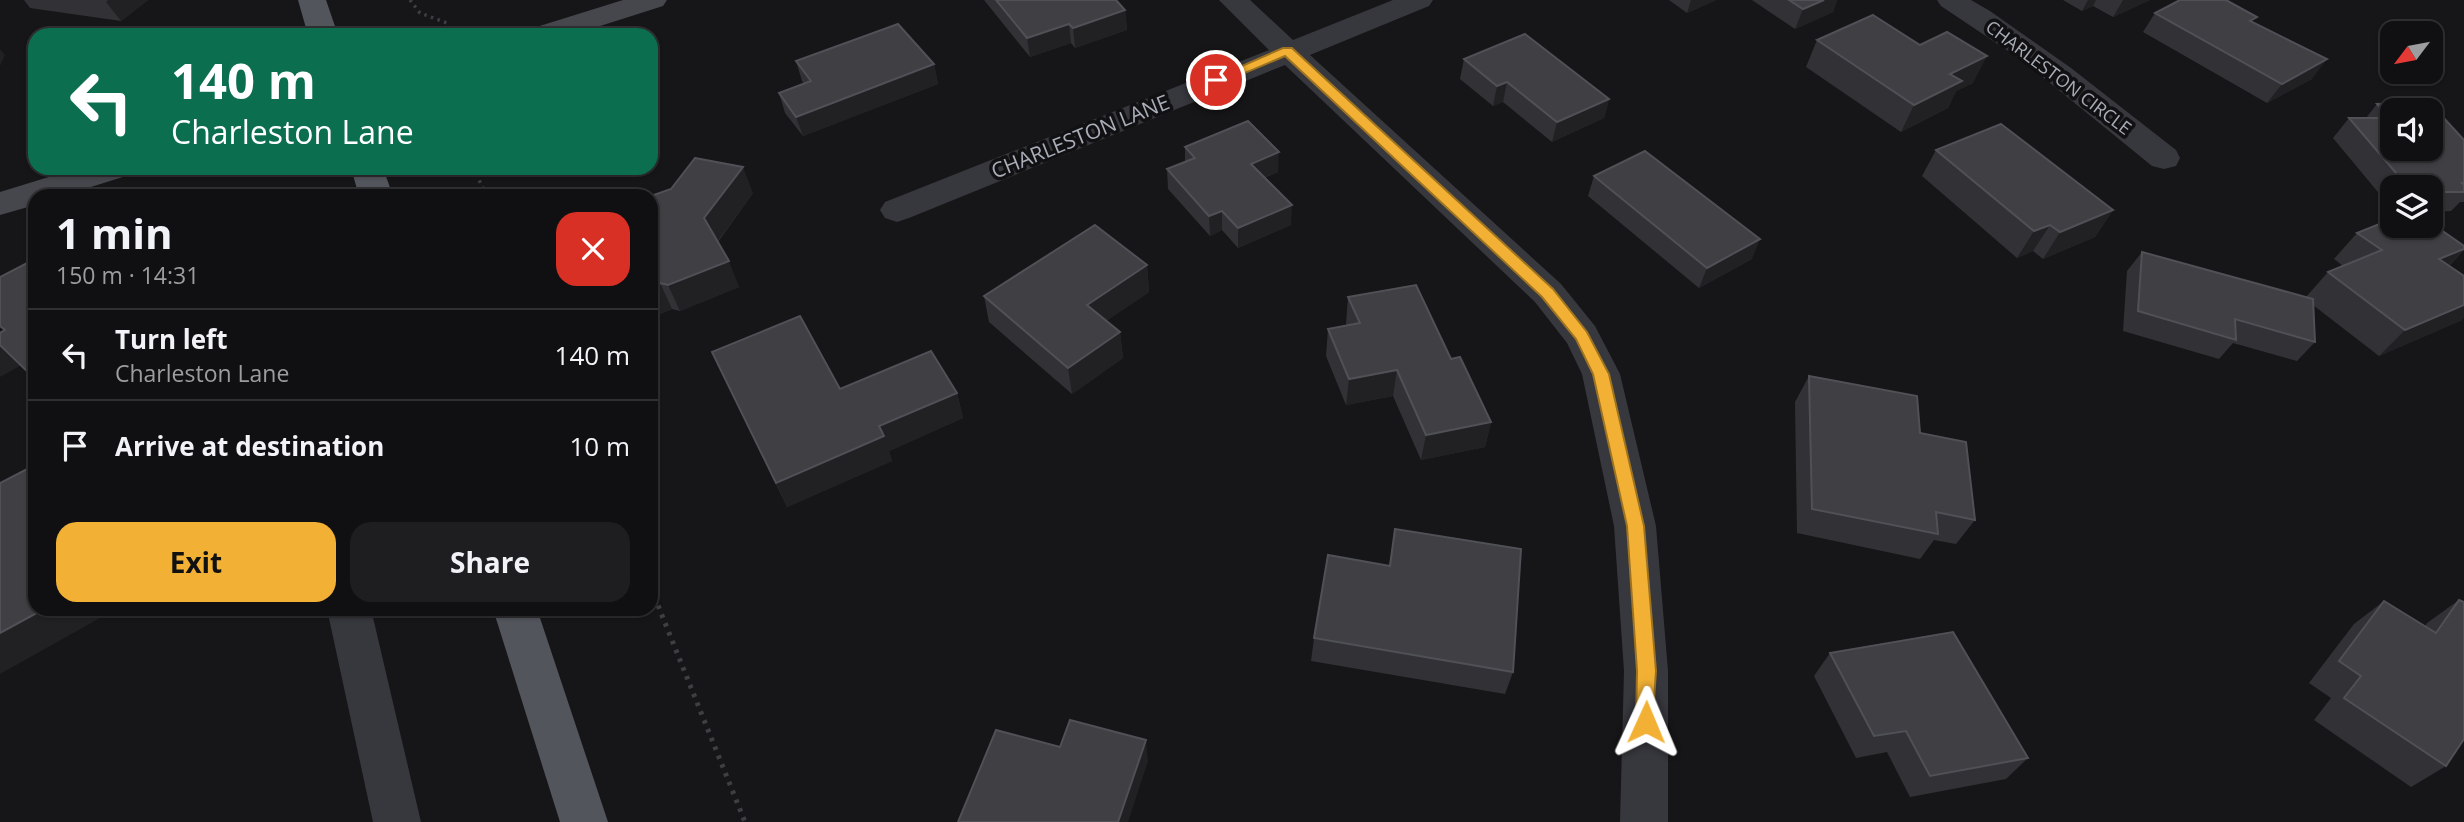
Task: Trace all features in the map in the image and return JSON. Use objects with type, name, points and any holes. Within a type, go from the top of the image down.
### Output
[{"type":"main road","points":[[312,0],[321,28]]},
{"type":"main road","points":[[517,616],[584,822]]},
{"type":"street","points":[[563,28],[653,0]]},
{"type":"street","points":[[1233,0],[1548,293],[1582,336],[1601,374],[1635,526],[1646,671],[1644,822]]},
{"type":"street","name":"CHARLESTON LANE","points":[[897,210],[1419,0]]},
{"type":"street","name":"CHARLESTON CIRCLE","points":[[1951,0],[1986,21],[2085,92],[2164,158]]},
{"type":"street","points":[[48,189],[92,175]]},
{"type":"street","points":[[0,204],[28,195]]},
{"type":"street","points":[[351,616],[397,822]]},
{"type":"path","points":[[410,0],[412,6],[428,19],[447,23],[449,28]]},
{"type":"path","points":[[658,605],[745,822]]},
{"type":"building","points":[[996,0],[1116,0],[1125,10],[1073,28],[1069,24],[1027,38]]},
{"type":"building","points":[[1789,0],[1824,0],[1803,9]]},
{"type":"building","points":[[2180,0],[2226,0],[2257,17],[2250,21],[2327,59],[2282,84],[2155,13]]},
{"type":"building","points":[[1873,15],[1920,45],[1947,32],[1987,56],[1950,74],[1962,81],[1914,105],[1817,40]]},
{"type":"building","points":[[898,24],[934,64],[796,117],[779,93],[811,81],[796,61]]},
{"type":"building","points":[[1525,34],[1609,99],[1557,122],[1507,82],[1497,86],[1464,59]]},
{"type":"building","points":[[2443,117],[2464,140],[2464,192],[2443,192],[2443,175],[2398,175],[2386,161],[2443,161]]},
{"type":"building","points":[[2349,118],[2380,118],[2380,154]]},
{"type":"building","points":[[1248,121],[1279,152],[1251,164],[1292,205],[1238,228],[1222,211],[1209,216],[1167,169],[1195,158],[1185,147]]},
{"type":"building","points":[[2001,124],[2113,210],[2060,232],[2050,225],[2034,231],[1936,150]]},
{"type":"building","points":[[1645,151],[1760,239],[1707,268],[1594,176]]},
{"type":"building","points":[[695,158],[743,167],[704,218],[729,261],[668,285],[658,284],[658,194],[671,189]]},
{"type":"building","points":[[2380,224],[2380,238],[2443,238],[2443,231],[2464,246],[2464,249],[2439,259],[2464,276],[2464,305],[2405,330],[2328,272],[2382,250],[2357,233]]},
{"type":"building","points":[[1095,225],[1147,265],[1087,305],[1120,332],[1068,368],[984,296]]},
{"type":"building","points":[[2142,252],[2313,299],[2315,342],[2235,319],[2236,340],[2138,311]]},
{"type":"building","points":[[28,263],[28,372],[0,346],[0,333],[5,330],[0,326],[0,277]]},
{"type":"building","points":[[1416,285],[1451,359],[1460,357],[1491,422],[1426,435],[1397,370],[1349,379],[1328,329],[1360,323],[1348,297]]},
{"type":"building","points":[[800,316],[840,389],[931,351],[957,393],[879,426],[884,436],[776,483],[712,352]]},
{"type":"building","points":[[1809,376],[1917,396],[1920,433],[1966,442],[1975,520],[1936,512],[1938,534],[1812,509]]},
{"type":"building","points":[[28,469],[28,616],[31,616],[0,633],[0,483]]},
{"type":"building","points":[[1395,529],[1521,549],[1513,672],[1314,638],[1328,555],[1390,566]]},
{"type":"building","points":[[2459,600],[2464,602],[2464,739],[2446,766],[2344,698],[2361,676],[2339,661],[2384,601],[2436,633]]},
{"type":"building","points":[[1953,632],[2028,758],[1930,776],[1906,731],[1874,736],[1830,653]]},
{"type":"building","points":[[1070,720],[1146,740],[1118,822],[958,822],[996,730],[1060,747]]},
{"type":"route","points":[[1216,80],[1287,51],[1548,293],[1582,336],[1601,374],[1635,526],[1646,671],[1646,722]]}]
